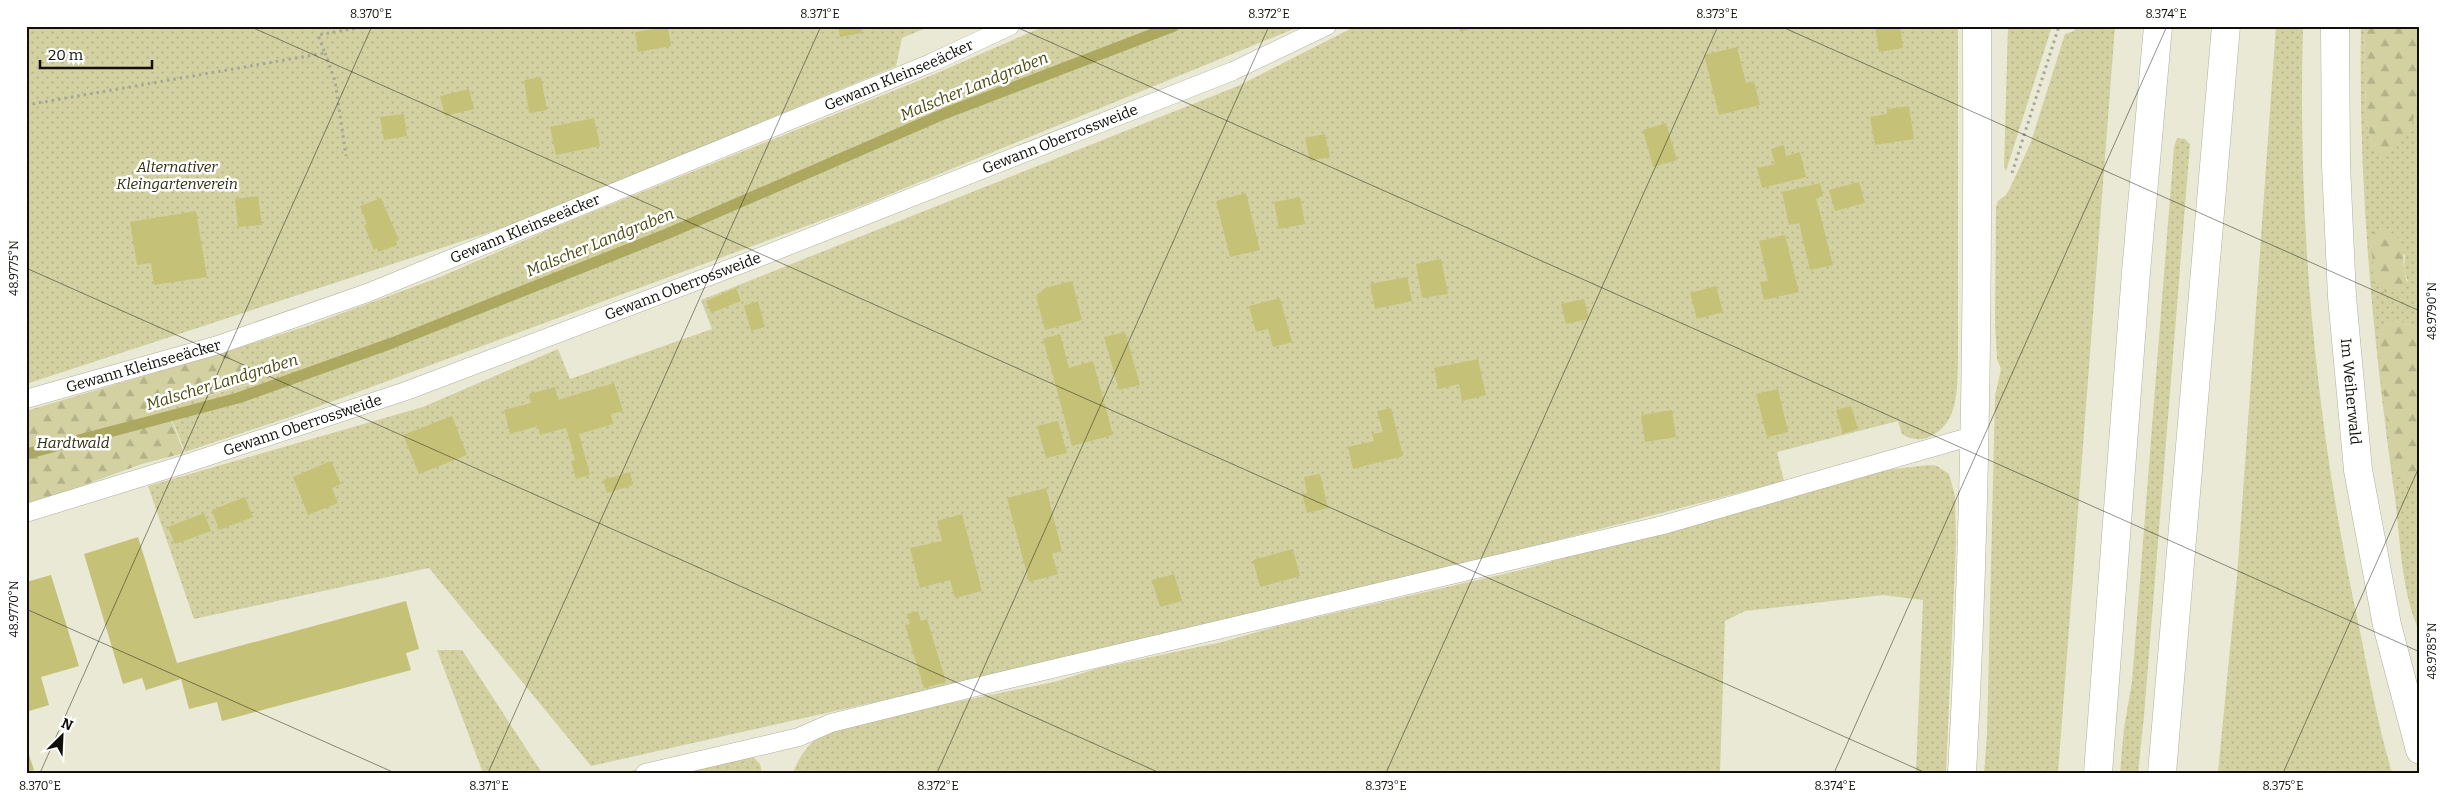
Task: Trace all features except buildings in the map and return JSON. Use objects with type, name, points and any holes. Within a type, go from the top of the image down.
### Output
[{"type":"main road","points":[[1962,773],[1971,610],[1976,435],[1977,26]]},
{"type":"main road","points":[[2098,773],[2136,272],[2158,26]]},
{"type":"main road","points":[[2162,773],[2226,26]]},
{"type":"main road","name":"Im Weiherwald","points":[[2335,26],[2336,165],[2341,278],[2358,470],[2387,625],[2420,750]]},
{"type":"lane","name":"Gewann Kleinseeäcker","points":[[26,399],[218,345],[367,293],[931,64],[1010,26]]},
{"type":"lane","name":"Gewann Oberrossweide","points":[[26,513],[185,464],[406,391],[760,257],[1233,71],[1327,26]]},
{"type":"lane","points":[[645,773],[799,737],[831,723],[976,687],[1663,526],[1976,435]]},
{"type":"path","points":[[346,156],[335,81],[318,35],[369,26]]},
{"type":"path","points":[[1978,189],[2005,183],[2015,167],[2060,26]]},
{"type":"path","points":[[26,105],[325,53]]},
{"type":"green space","name":"Alternativer Kleingartenverein","points":[[26,26],[931,26],[902,38],[896,66],[527,220],[26,384]]},
{"type":"green space","points":[[1045,26],[1301,26],[866,204],[290,417],[185,452],[167,407],[259,382],[234,349],[307,326],[440,277],[555,227],[930,76]]},
{"type":"green space","points":[[1356,26],[1958,26],[1958,361],[1955,404],[1947,423],[1940,430],[1924,439],[1912,439],[1902,434],[1898,421],[1777,452],[1784,481],[1462,565],[1128,645],[591,766],[429,568],[194,619],[148,486],[423,407],[558,349],[570,379],[712,329],[701,300],[1238,86]]},
{"type":"green space","points":[[2008,26],[2052,26],[2006,171],[2004,167]]},
{"type":"green space","points":[[2077,26],[2115,26],[2058,773],[1984,773],[1987,736],[1995,396],[2001,369],[1997,359],[1995,323],[1996,207],[1998,201],[2006,195],[2011,186],[2031,142],[2065,34],[2074,31]]},
{"type":"green space","points":[[2276,26],[2303,26],[2303,180],[2313,333],[2322,409],[2346,561],[2375,705],[2392,773],[2218,773],[2237,577]]},
{"type":"green space","points":[[2361,26],[2364,26],[2366,120],[2373,149],[2408,132],[2415,104],[2420,60],[2420,329],[2398,321],[2385,324],[2377,342],[2409,482],[2420,482],[2420,632],[2405,585],[2380,381],[2365,204]],"holes":[[[2371,240],[2405,255],[2404,270],[2408,282],[2374,261]]]},
{"type":"green space","points":[[2364,26],[2417,26],[2418,30],[2420,53],[2419,81],[2413,121],[2404,138],[2385,157],[2373,149],[2366,120]]},
{"type":"green space","points":[[2177,138],[2185,139],[2190,144],[2144,716],[2138,773],[2120,773],[2124,728],[2132,682],[2174,147]]},
{"type":"green space","points":[[2381,228],[2395,235],[2402,243],[2406,285],[2402,292],[2385,292],[2374,283],[2371,240],[2374,232]]},
{"type":"green space","points":[[2398,321],[2420,329],[2420,482],[2409,482],[2394,477],[2377,342],[2385,324]]},
{"type":"green space","name":"Hardtwald","points":[[234,349],[259,382],[166,406],[184,453],[142,464],[26,506],[26,411]]},
{"type":"green space","points":[[1929,465],[1937,466],[1949,474],[1955,496],[1956,542],[1946,773],[1916,773],[1923,600],[1883,595],[1745,611],[1725,621],[1720,773],[793,773],[805,750],[825,734],[946,704],[1054,682],[1099,668],[1222,642],[1278,626],[1525,569],[1827,483],[1894,469]]},
{"type":"green space","points":[[437,650],[462,650],[542,773],[483,773]]},
{"type":"green space","points":[[741,744],[760,764],[762,773],[623,773]]},
{"type":"waterway","name":"Malscher Landgraben","points":[[26,454],[238,398],[392,343],[669,233],[946,113],[1174,26]]}]
